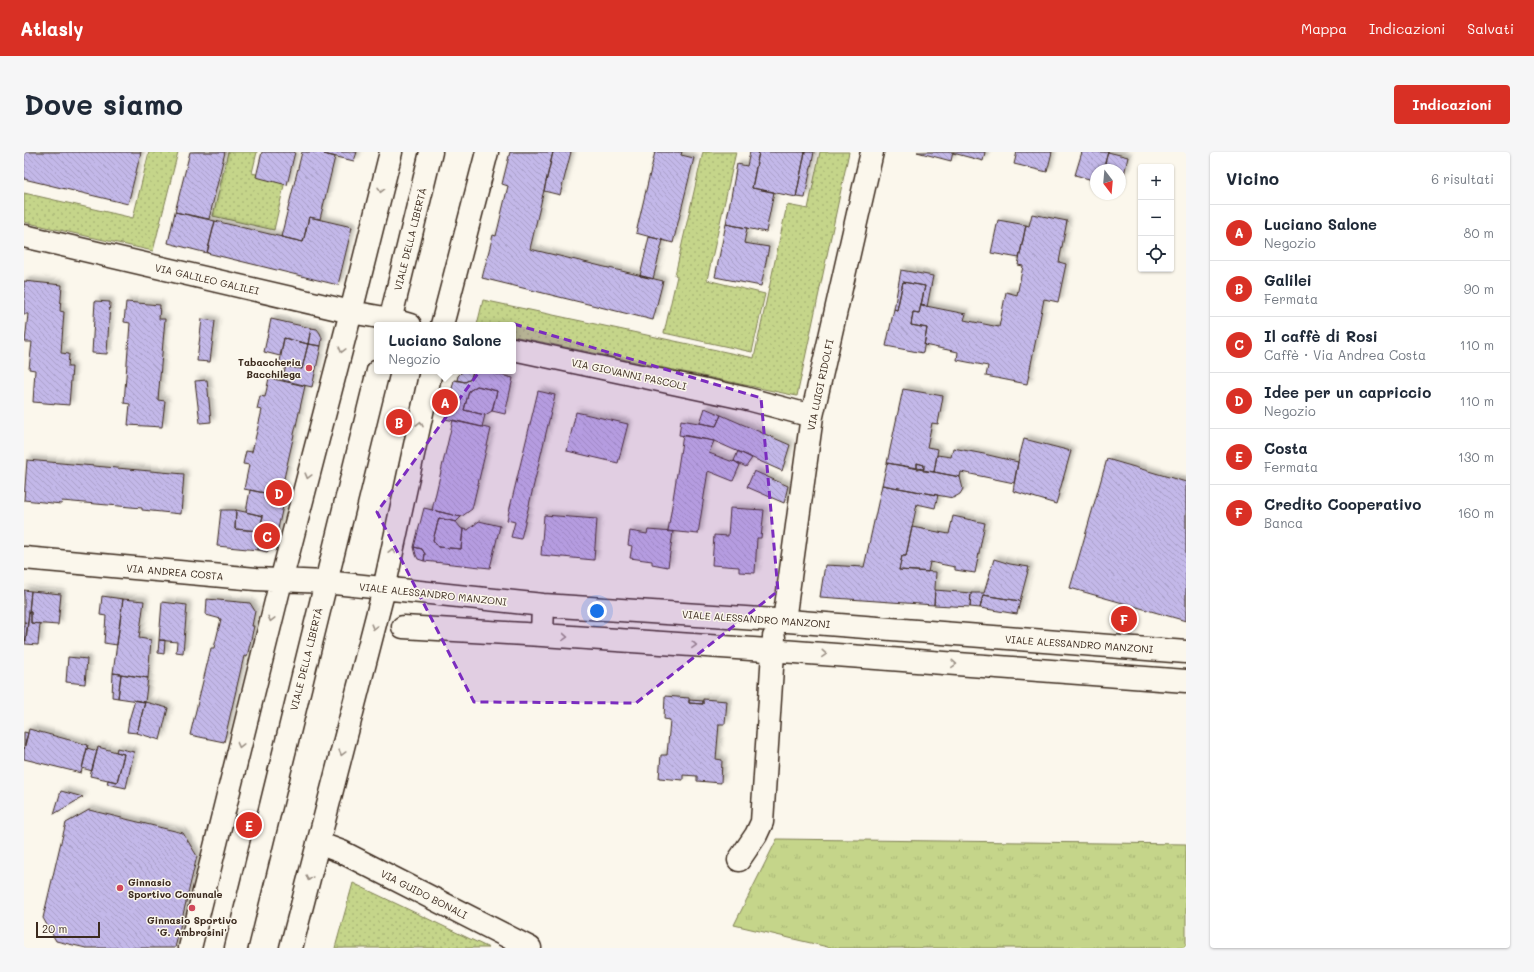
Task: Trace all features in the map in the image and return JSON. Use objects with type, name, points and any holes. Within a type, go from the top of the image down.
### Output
[{"type":"street","points":[[190,948],[281,581],[391,152]]},
{"type":"street","name":"VIALE DELLA LIBERTÀ","points":[[397,322],[432,152]]},
{"type":"street","points":[[443,322],[487,152]]},
{"type":"street","name":"VIA LUIGI RIDOLFI","points":[[739,860],[756,835],[762,822],[774,650],[780,621],[812,416],[872,152]]},
{"type":"street","name":"VIA GALILEO GALILEI","points":[[24,236],[393,322]]},
{"type":"street","name":"VIA GIOVANNI PASCOLI","points":[[516,350],[744,398],[812,416]]},
{"type":"street","name":"VIALE DELLA LIBERTÀ","points":[[236,948],[377,374]]},
{"type":"street","points":[[291,948],[384,589],[430,374]]},
{"type":"street","name":"VIA ANDREA COSTA","points":[[24,558],[281,581],[326,582]]},
{"type":"street","name":"VIALE ALESSANDRO MANZONI","points":[[326,582],[543,605],[780,621],[1186,652]]},
{"type":"street","points":[[542,635],[543,605]]},
{"type":"street","points":[[403,627],[774,650],[1186,681]]},
{"type":"street","points":[[1057,671],[1060,642]]},
{"type":"street","name":"VIA GUIDO BONALI","points":[[318,843],[342,852],[530,948]]},
{"type":"highlighted area","points":[[514,324],[761,398],[778,591],[636,703],[474,702],[377,512]]},
{"type":"green space","points":[[149,152],[178,152],[153,251],[24,222],[24,193],[133,218]]},
{"type":"green space","points":[[228,152],[257,152],[252,173],[285,181],[274,230],[213,216]]},
{"type":"green space","points":[[703,152],[736,152],[707,280],[765,294],[752,352],[664,333],[677,276],[675,275]]},
{"type":"green space","points":[[820,152],[849,152],[797,396],[516,337],[516,322],[478,322],[483,300],[754,358],[787,205],[808,209]]},
{"type":"green space","points":[[777,839],[1186,844],[1186,948],[832,948],[734,925]]},
{"type":"green space","points":[[353,883],[489,948],[335,948]]},
{"type":"building","points":[[24,152],[141,152],[128,204],[24,179]]},
{"type":"building","points":[[190,152],[225,152],[209,219],[175,212]]},
{"type":"building","points":[[262,152],[295,152],[287,185],[256,177]]},
{"type":"building","points":[[302,152],[325,152],[324,154],[335,157],[320,219],[309,217],[303,242],[281,237]]},
{"type":"building","points":[[325,152],[357,152],[354,161],[324,154]]},
{"type":"building","points":[[510,152],[553,152],[530,249],[663,281],[653,320],[482,278],[493,235],[496,236],[508,186],[502,184]]},
{"type":"building","points":[[553,152],[571,152],[560,195],[544,191]]},
{"type":"building","points":[[655,152],[682,152],[681,155],[694,158],[673,243],[636,233]]},
{"type":"building","points":[[750,152],[759,152],[752,188],[774,192],[766,232],[726,224],[737,164],[747,166]]},
{"type":"building","points":[[759,152],[805,152],[796,197],[752,188]]},
{"type":"building","points":[[805,152],[814,152],[805,198],[796,197]]},
{"type":"building","points":[[917,152],[953,152],[951,161]]},
{"type":"building","points":[[953,152],[985,152],[983,161]]},
{"type":"building","points":[[1017,152],[1052,152],[1047,172],[1014,164]]},
{"type":"building","points":[[1082,152],[1108,152],[1105,164],[1090,164],[1090,179],[1075,175]]},
{"type":"building","points":[[1108,152],[1128,157],[1126,166],[1126,164],[1105,164]]},
{"type":"building","points":[[175,212],[215,221],[207,253],[168,243]]},
{"type":"building","points":[[1032,214],[1067,221],[1059,262],[1066,264],[1058,302],[1044,299],[1027,384],[986,376],[988,366],[957,360],[958,352],[924,345],[927,328],[911,325],[913,312],[919,313],[921,305],[966,314],[964,320],[999,327],[1006,292],[1017,295],[1023,266],[1018,265],[1026,225],[1029,226]]},
{"type":"building","points":[[309,217],[352,227],[338,285],[207,253],[215,221],[303,242]]},
{"type":"building","points":[[998,220],[1026,225],[1019,258],[991,253]]},
{"type":"building","points":[[726,224],[747,228],[744,243],[769,247],[761,286],[715,277]]},
{"type":"building","points":[[649,237],[663,240],[653,279],[640,276]]},
{"type":"building","points":[[901,270],[933,276],[927,307],[921,306],[925,286],[903,282],[897,310],[894,309]]},
{"type":"building","points":[[24,281],[62,285],[60,311],[64,312],[61,353],[69,354],[68,367],[72,367],[69,405],[33,402],[35,370],[29,369],[32,342],[25,342],[28,314],[24,314]]},
{"type":"building","points":[[903,282],[925,286],[919,313],[913,312],[911,325],[927,328],[923,353],[886,346],[894,309],[897,310]]},
{"type":"building","points":[[95,301],[110,302],[107,354],[92,353]]},
{"type":"building","points":[[126,302],[160,305],[159,319],[165,319],[158,400],[165,401],[162,427],[128,425],[130,404],[124,403],[130,323],[124,322]]},
{"type":"building","points":[[202,319],[215,321],[210,362],[197,361]]},
{"type":"building","points":[[271,319],[311,328],[308,344],[284,338],[280,356],[264,352]]},
{"type":"building","points":[[311,328],[317,329],[320,333],[322,338],[321,346],[308,344]]},
{"type":"building","points":[[284,338],[308,344],[302,369],[286,366],[280,362]]},
{"type":"building","points":[[308,344],[321,346],[312,387],[282,380],[286,366],[302,369]]},
{"type":"building","points":[[460,374],[472,374],[471,379],[465,382],[457,380]]},
{"type":"building","points":[[472,374],[496,374],[513,378],[505,414],[492,411],[497,391],[477,386],[469,391],[464,410],[485,415],[482,427],[445,419],[454,380],[465,382],[471,379]]},
{"type":"building","points":[[269,378],[305,386],[280,496],[244,489],[249,465],[243,464],[246,451],[252,452],[262,410],[257,409],[260,396],[265,397]]},
{"type":"building","points":[[207,380],[211,422],[200,423],[195,381]]},
{"type":"building","points":[[477,386],[497,391],[492,411],[485,415],[464,410],[469,391]]},
{"type":"building","points":[[903,389],[943,396],[938,424],[932,423],[927,447],[938,449],[934,472],[923,471],[924,465],[917,463],[917,468],[887,463]]},
{"type":"building","points":[[538,391],[555,395],[521,539],[511,537],[515,522],[507,520]]},
{"type":"building","points":[[705,408],[721,415],[716,426],[700,423]]},
{"type":"building","points":[[576,412],[628,424],[618,463],[567,451]]},
{"type":"building","points":[[721,415],[790,445],[782,471],[714,441],[679,435],[681,420],[716,426]]},
{"type":"building","points":[[453,420],[491,429],[472,509],[461,517],[432,510]]},
{"type":"building","points":[[683,435],[714,441],[709,453],[733,462],[734,461],[740,465],[733,481],[708,471],[698,534],[668,531]]},
{"type":"building","points":[[1024,439],[1071,451],[1056,504],[1013,491]]},
{"type":"building","points":[[953,448],[1018,462],[1014,483],[961,472],[960,477],[934,472],[937,455],[951,457]]},
{"type":"building","points":[[738,451],[752,458],[746,467],[734,461]]},
{"type":"building","points":[[1107,459],[1186,482],[1186,621],[1070,588]]},
{"type":"building","points":[[27,460],[184,474],[181,514],[142,510],[142,508],[62,501],[61,504],[24,500]]},
{"type":"building","points":[[887,463],[960,477],[963,489],[960,494],[953,498],[882,485]]},
{"type":"building","points":[[917,463],[924,465],[924,469],[917,468]]},
{"type":"building","points":[[754,471],[788,486],[784,503],[747,487]]},
{"type":"building","points":[[882,485],[938,495],[935,508],[917,504],[906,556],[902,556],[899,570],[936,572],[934,605],[820,597],[825,565],[864,567]]},
{"type":"building","points":[[250,490],[285,497],[276,538],[262,534],[259,531],[263,516],[246,512]]},
{"type":"building","points":[[424,508],[461,517],[456,522],[439,518],[433,540],[438,547],[461,549],[463,529],[468,530],[479,521],[500,526],[490,568],[424,561],[425,554],[422,549],[414,547]]},
{"type":"building","points":[[730,508],[764,510],[761,538],[757,538],[755,573],[739,572],[739,567],[712,565],[714,535],[728,536]]},
{"type":"building","points":[[221,510],[236,510],[235,529],[259,531],[262,534],[258,550],[217,546]]},
{"type":"building","points":[[236,510],[263,516],[259,531],[235,529]]},
{"type":"building","points":[[544,515],[597,519],[594,560],[541,555]]},
{"type":"building","points":[[953,516],[985,523],[975,573],[955,570],[955,567],[930,562],[928,572],[899,570],[902,556],[906,556],[912,527],[949,534]]},
{"type":"building","points":[[439,518],[456,522],[463,529],[461,549],[438,547],[433,540]]},
{"type":"building","points":[[648,530],[673,532],[668,567],[652,564],[652,561],[630,558],[632,546],[628,545],[630,531],[647,534]]},
{"type":"building","points":[[262,534],[276,538],[275,545],[267,552],[258,550]]},
{"type":"building","points":[[414,547],[422,549],[425,554],[424,561],[418,559]]},
{"type":"building","points":[[994,559],[1010,564],[1029,567],[1020,601],[983,595],[980,608],[970,607],[971,593],[984,593]]},
{"type":"building","points":[[24,590],[31,591],[28,623],[24,622]]},
{"type":"building","points":[[935,590],[971,593],[970,607],[934,605]]},
{"type":"building","points":[[31,591],[61,594],[58,625],[31,623],[31,612],[29,612]]},
{"type":"building","points":[[983,595],[1020,601],[1017,614],[980,608]]},
{"type":"building","points":[[102,596],[123,599],[117,645],[104,643],[106,616],[100,615]]},
{"type":"building","points":[[123,599],[144,601],[139,638],[151,640],[148,678],[113,673]]},
{"type":"building","points":[[207,599],[250,603],[255,611],[252,626],[254,626],[247,657],[244,656],[224,742],[190,735],[211,648],[214,648],[221,619],[206,615]]},
{"type":"building","points":[[162,602],[187,605],[183,653],[176,652],[177,642],[159,640]]},
{"type":"building","points":[[29,612],[31,612],[31,623],[40,624],[38,645],[25,644]]},
{"type":"building","points":[[24,622],[28,623],[26,641],[24,640]]},
{"type":"building","points":[[159,640],[165,640],[164,654],[158,653]]},
{"type":"building","points":[[68,657],[87,659],[85,684],[66,682]]},
{"type":"building","points":[[113,673],[121,674],[118,698],[112,697]]},
{"type":"building","points":[[121,674],[148,678],[145,702],[118,698]]},
{"type":"building","points":[[665,696],[689,698],[689,703],[703,704],[703,699],[727,701],[725,724],[719,724],[716,759],[722,760],[721,783],[697,781],[697,776],[683,775],[683,780],[659,778],[661,755],[667,755],[670,720],[664,719]]},
{"type":"building","points":[[135,700],[145,702],[137,733],[127,732]]},
{"type":"building","points":[[689,700],[703,701],[703,704],[689,703]]},
{"type":"building","points":[[145,702],[168,708],[160,740],[137,733]]},
{"type":"building","points":[[29,729],[88,745],[81,773],[24,759],[24,749]]},
{"type":"building","points":[[24,732],[28,733],[24,749]]},
{"type":"building","points":[[98,747],[124,754],[117,782],[90,776]]},
{"type":"building","points":[[87,748],[97,751],[92,771],[82,768]]},
{"type":"building","points":[[117,748],[134,752],[126,788],[107,784],[108,780],[117,782],[124,754],[116,752]]},
{"type":"building","points":[[61,791],[83,797],[54,814]]},
{"type":"building","name":"Ginnasio Sportivo Comunale","points":[[89,810],[183,833],[197,856],[175,948],[86,948],[56,941],[43,918],[60,846],[66,823]]},
{"type":"place","name":"Tabaccheria Bacchilega","points":[[309,368]]},
{"type":"place","name":"Luciano Salone","points":[[445,402]]},
{"type":"place","name":"Galilei","points":[[399,422]]},
{"type":"place","name":"Idee per un capriccio","points":[[279,493]]},
{"type":"place","name":"Il caffè di Rosi","points":[[267,536]]},
{"type":"place","name":"Credito Cooperativo","points":[[1124,619]]},
{"type":"place","name":"Costa","points":[[249,825]]},
{"type":"place","name":"Ginnasio Sportivo Comunale","points":[[120,888]]},
{"type":"place","name":"Ginnasio Sportivo 'G. Ambrosini'","points":[[192,908]]}]
